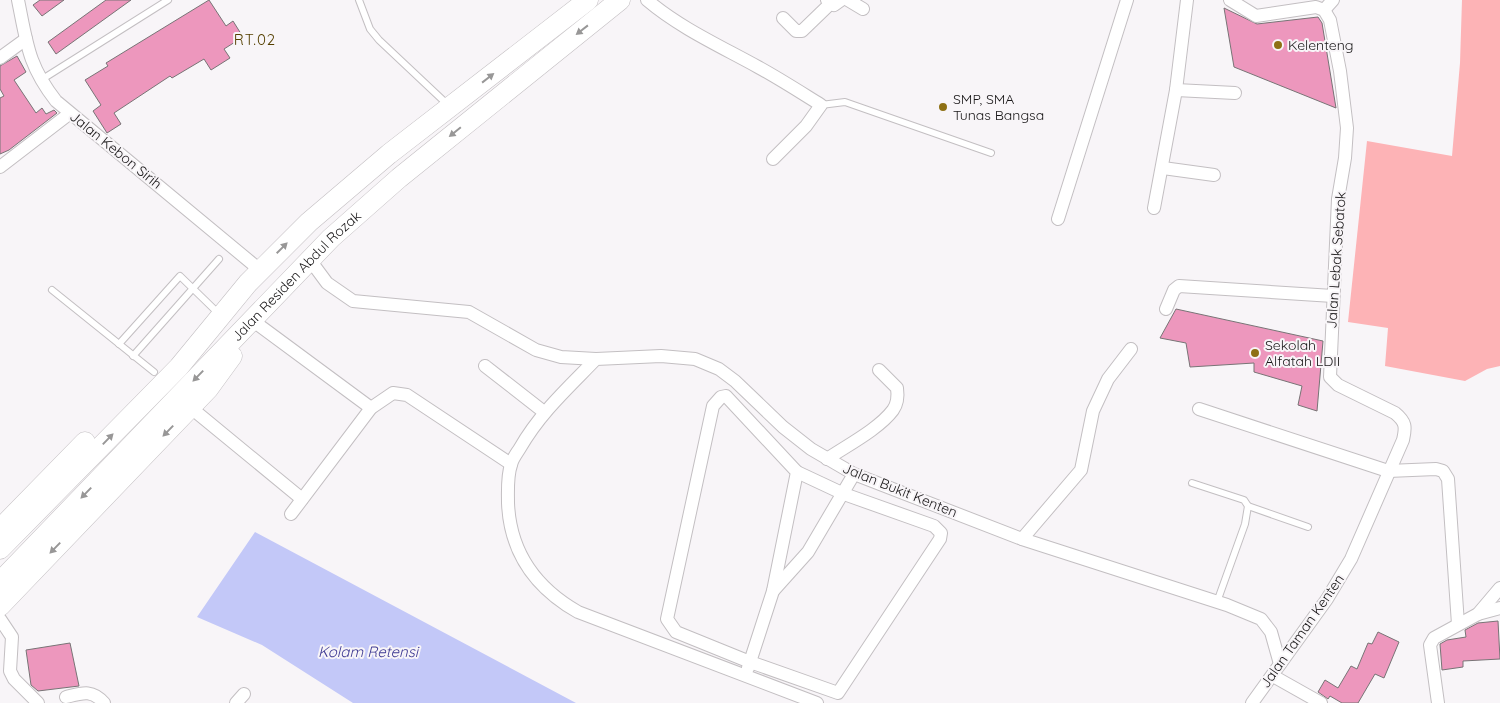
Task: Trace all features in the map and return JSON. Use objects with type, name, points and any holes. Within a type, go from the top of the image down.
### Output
[{"type":"highway","name":"Jalan Residen Abdul Rozak","points":[[0,549],[178,367],[254,277],[309,222],[389,154],[588,0]]},
{"type":"highway","name":"Jalan Residen Abdul Rozak","points":[[0,582],[331,238],[399,178],[620,0]]},
{"type":"highway","points":[[0,529],[154,372],[254,277]]},
{"type":"highway","points":[[0,606],[208,389],[274,297]]},
{"type":"street","name":"Jalan Kebon Sirih","points":[[18,0],[32,65],[40,80],[69,114],[179,201],[254,277]]},
{"type":"street","points":[[647,0],[662,13],[697,35],[759,68],[821,105],[806,126],[773,159]]},
{"type":"street","points":[[848,0],[862,9]]},
{"type":"street","points":[[1058,218],[1127,0]]},
{"type":"street","points":[[1154,208],[1163,168],[1176,90],[1187,0]]},
{"type":"street","points":[[1230,0],[1256,16],[1274,15],[1302,4],[1324,10],[1333,0]]},
{"type":"street","points":[[783,18],[796,31],[802,31],[833,1]]},
{"type":"street","name":"Jalan Lebak Sebatok","points":[[1324,10],[1330,20],[1340,71],[1347,128],[1345,158],[1338,199],[1330,377],[1334,382],[1354,393],[1392,411],[1405,424],[1403,440],[1351,559]]},
{"type":"street","points":[[0,58],[26,39]]},
{"type":"street","points":[[1176,90],[1235,93]]},
{"type":"street","points":[[0,167],[69,114]]},
{"type":"street","points":[[1163,168],[1214,175]]},
{"type":"street","name":"Jalan Bukit Kenten","points":[[310,260],[327,283],[353,300],[469,312],[536,350],[561,357],[596,359],[661,356],[695,359],[719,370],[735,381],[782,426],[826,459],[854,474],[1022,539],[1227,605],[1264,622],[1274,638],[1280,664]]},
{"type":"street","points":[[1166,309],[1178,286],[1333,296]]},
{"type":"street","points":[[256,323],[371,408]]},
{"type":"street","points":[[1022,539],[1081,470],[1093,411],[1108,379],[1131,349]]},
{"type":"street","points":[[596,359],[544,412],[511,464],[508,492],[513,536],[528,570],[558,600],[578,612],[817,703]]},
{"type":"street","points":[[485,366],[544,412]]},
{"type":"street","points":[[826,459],[873,428],[893,410],[898,398],[897,388],[879,370]]},
{"type":"street","points":[[291,514],[371,408],[393,393],[407,395],[511,464]]},
{"type":"street","points":[[726,396],[730,399],[798,472],[844,494],[934,526],[941,533],[940,539],[838,693],[750,662],[676,632],[667,619],[713,406],[716,401],[726,396]]},
{"type":"street","points":[[190,407],[302,500]]},
{"type":"street","points":[[1199,409],[1388,471],[1441,470],[1447,475],[1458,624]]},
{"type":"street","points":[[745,675],[773,591],[798,472]]},
{"type":"street","points":[[773,591],[808,552],[844,494],[854,474]]},
{"type":"street","name":"Jalan Taman Kenten","points":[[1252,703],[1327,599],[1351,559]]},
{"type":"street","points":[[1478,614],[1500,588]]},
{"type":"street","points":[[1438,703],[1430,644],[1434,638],[1458,624],[1478,614],[1500,608]]},
{"type":"street","points":[[0,619],[12,637],[10,671],[14,679],[38,703]]},
{"type":"street","points":[[1273,676],[1321,703]]},
{"type":"street","points":[[66,697],[90,693],[97,695],[104,703]]},
{"type":"lane","points":[[40,80],[168,0]]},
{"type":"lane","points":[[359,0],[370,29],[379,40],[450,107]]},
{"type":"lane","points":[[821,105],[845,102],[991,153]]},
{"type":"lane","points":[[133,356],[219,259]]},
{"type":"lane","points":[[119,344],[180,276],[217,312]]},
{"type":"lane","points":[[52,290],[154,372]]},
{"type":"lane","points":[[1192,483],[1244,500],[1248,506],[1308,527]]},
{"type":"lane","points":[[1217,603],[1245,524],[1248,506]]},
{"type":"shaded area","points":[[1462,0],[1500,0],[1500,366],[1487,369],[1465,381],[1385,366],[1388,328],[1348,322],[1367,141],[1452,156],[1460,63]]},
{"type":"water","name":"Kolam Retensi","points":[[255,532],[576,703],[353,703],[262,645],[197,617]]},
{"type":"building","points":[[40,0],[64,0],[42,16],[33,5]]},
{"type":"building","points":[[106,0],[131,0],[56,54],[48,42]]},
{"type":"building","points":[[209,0],[226,26],[233,21],[243,37],[224,49],[230,58],[211,70],[204,59],[172,78],[170,76],[114,113],[121,124],[107,133],[93,111],[101,105],[85,80],[108,66],[106,63]]},
{"type":"building","name":"Kelenteng","points":[[1224,8],[1257,24],[1318,17],[1322,23],[1336,108],[1234,67]]},
{"type":"building","points":[[17,56],[26,72],[14,80],[36,113],[42,108],[46,114],[54,110],[57,113],[9,150],[0,154],[0,98],[4,96],[0,89],[0,66]]},
{"type":"building","name":"Sekolah Alfatah LDII","points":[[1176,309],[1323,341],[1317,411],[1298,405],[1302,386],[1254,372],[1254,363],[1190,367],[1186,343],[1160,338]]},
{"type":"building","points":[[1498,621],[1500,659],[1463,661],[1463,667],[1442,670],[1440,644],[1447,640],[1466,637],[1465,630],[1478,623]]},
{"type":"building","points":[[1378,632],[1399,642],[1384,678],[1375,674],[1358,703],[1342,703],[1330,696],[1328,699],[1318,692],[1325,680],[1338,688],[1351,666],[1357,669],[1368,643],[1372,644]]},
{"type":"building","points":[[70,643],[79,686],[38,691],[31,685],[26,650]]},
{"type":"place","name":"Kelenteng","points":[[1278,45]]},
{"type":"place","name":"SMP, SMA Tunas Bangsa","points":[[943,107]]},
{"type":"place","name":"Sekolah Alfatah LDII","points":[[1255,353]]},
{"type":"district","name":"RT.02","points":[[255,39]]}]
